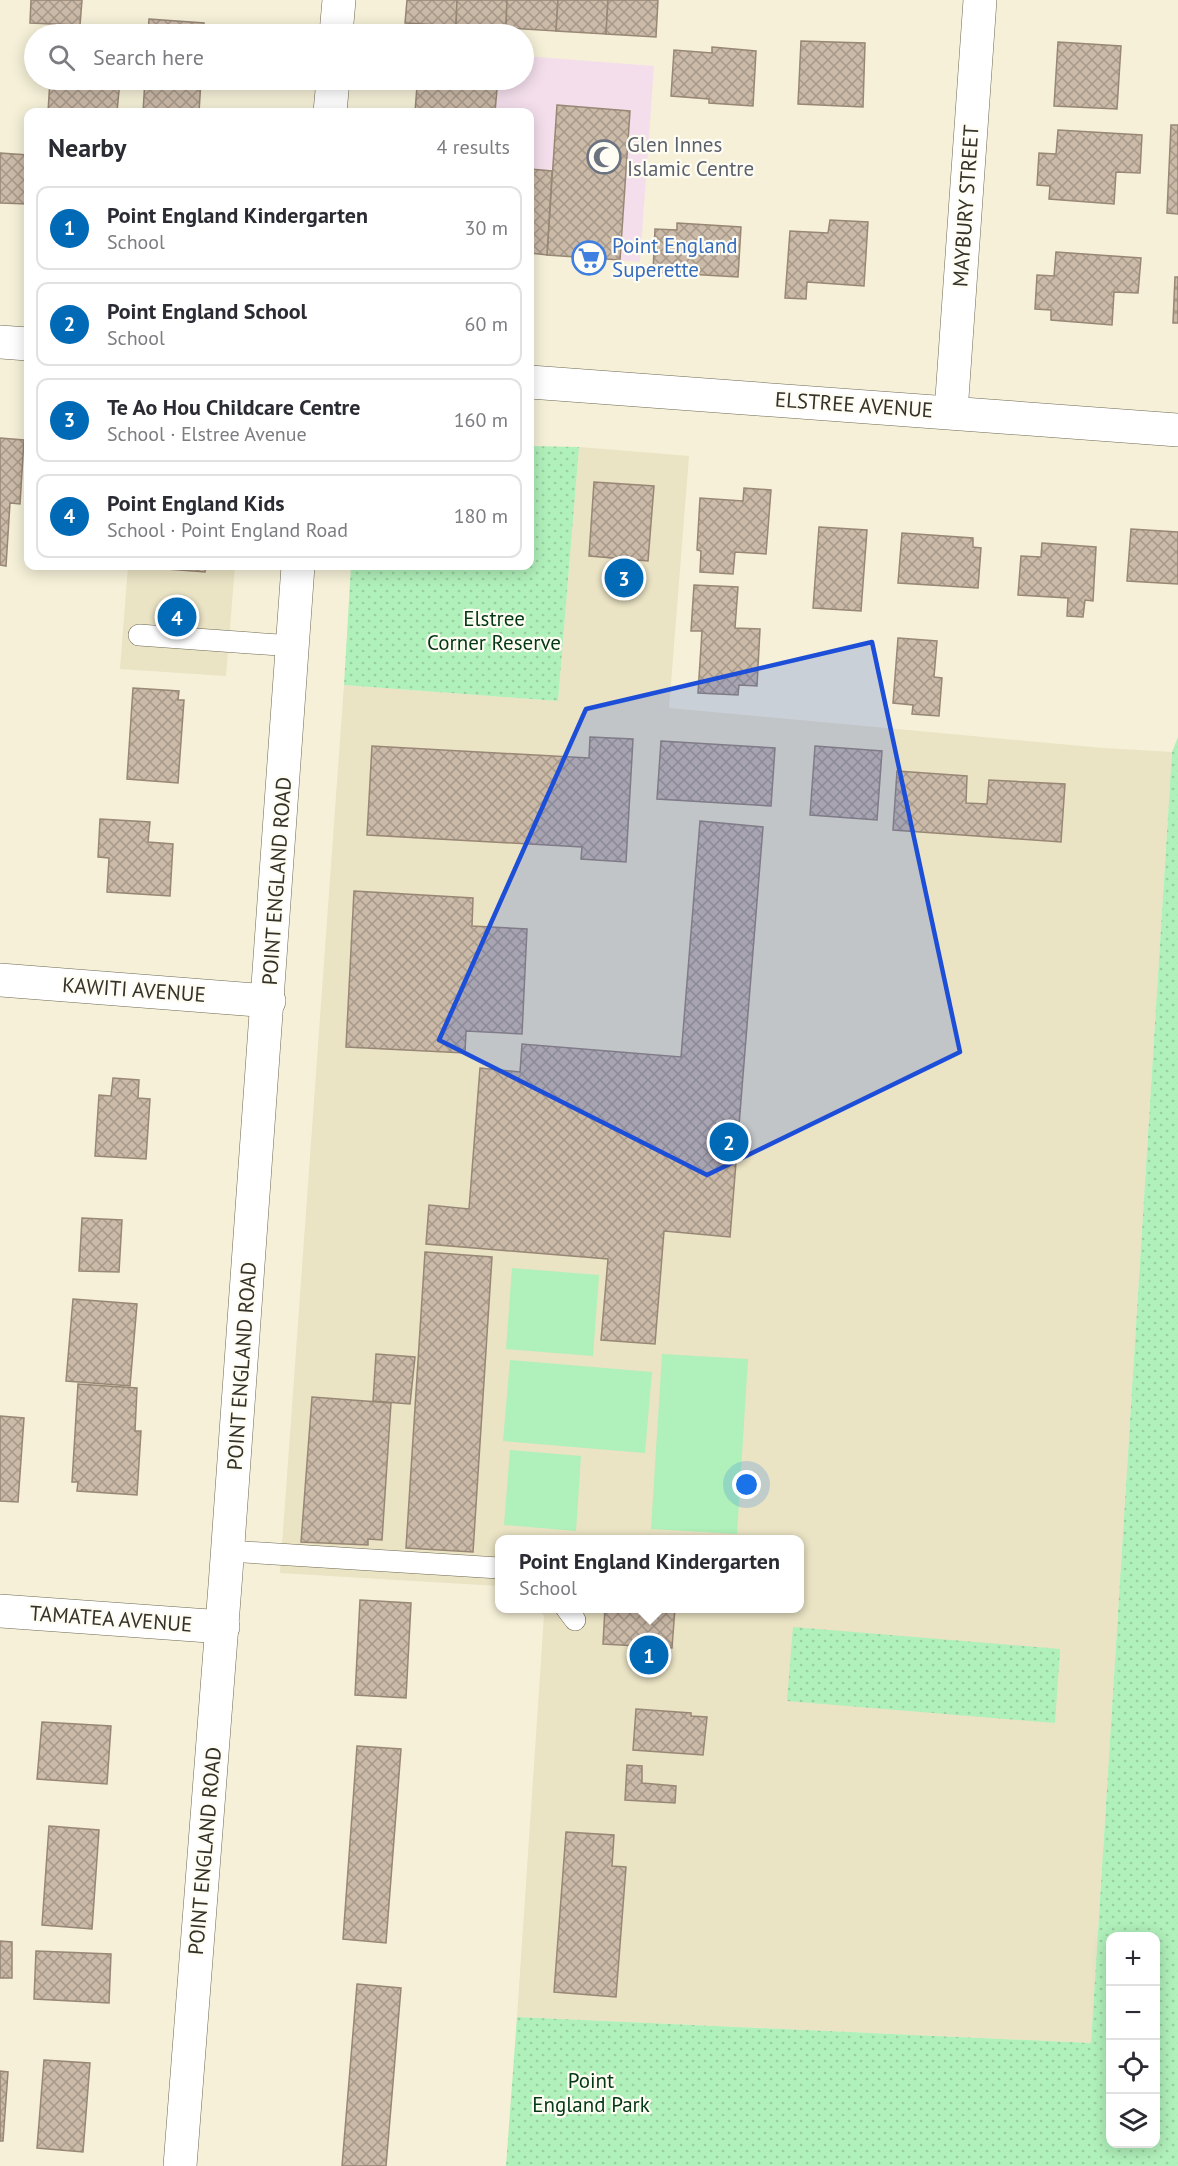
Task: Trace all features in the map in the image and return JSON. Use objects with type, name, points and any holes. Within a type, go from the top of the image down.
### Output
[{"type":"street","points":[[337,24],[339,0]]},
{"type":"street","name":"MAYBURY STREET","points":[[951,412],[980,0]]},
{"type":"street","points":[[330,108],[332,90]]},
{"type":"street","points":[[0,342],[24,344]]},
{"type":"street","name":"ELSTREE AVENUE","points":[[534,382],[1178,430]]},
{"type":"street","name":"POINT ENGLAND ROAD","points":[[180,2166],[223,1627],[298,570]]},
{"type":"street","name":"KAWITI AVENUE","points":[[0,980],[269,1000]]},
{"type":"street","name":"TAMATEA AVENUE","points":[[0,1611],[223,1627]]},
{"type":"lane","points":[[139,635],[292,646]]},
{"type":"lane","points":[[228,1551],[495,1568]]},
{"type":"highlighted area","points":[[872,642],[960,1052],[707,1175],[439,1040],[586,709]]},
{"type":"shaded area","points":[[534,57],[654,66],[640,262],[534,253],[534,108],[416,108],[417,90],[534,90]]},
{"type":"shaded area","points":[[579,447],[689,456],[669,708],[1103,748],[1172,752],[1091,2043],[517,2017],[544,1616],[541,1613],[804,1613],[804,1535],[495,1535],[495,1586],[280,1573],[344,685],[558,701]]},
{"type":"shaded area","points":[[128,570],[235,570],[226,676],[120,669]]},
{"type":"green space","name":"Elstree Corner Reserve","points":[[534,446],[579,447],[558,701],[344,685],[351,570],[534,570]]},
{"type":"green space","name":"Point England Park","points":[[1178,737],[1178,2166],[506,2166],[517,2017],[1091,2043],[1172,752]]},
{"type":"green space","points":[[512,1268],[599,1275],[593,1356],[506,1349]]},
{"type":"green space","points":[[662,1354],[748,1359],[737,1534],[651,1529]]},
{"type":"green space","points":[[510,1360],[652,1372],[645,1453],[503,1441]]},
{"type":"green space","points":[[510,1450],[581,1456],[576,1531],[504,1525]]},
{"type":"green space","points":[[793,1627],[1060,1649],[1055,1723],[787,1701]]},
{"type":"building","points":[[31,0],[82,0],[80,24],[30,23]]},
{"type":"building","points":[[407,0],[457,0],[456,24],[405,23]]},
{"type":"building","points":[[457,0],[507,0],[506,24],[456,24]]},
{"type":"building","points":[[507,0],[558,0],[556,31],[534,30],[534,24],[506,24]]},
{"type":"building","points":[[558,0],[608,0],[606,34],[556,31]]},
{"type":"building","points":[[608,0],[658,0],[656,37],[606,34]]},
{"type":"building","points":[[149,19],[204,23],[204,24],[149,24]]},
{"type":"building","points":[[801,41],[865,43],[863,107],[798,104]]},
{"type":"building","points":[[1058,42],[1121,46],[1117,109],[1054,106]]},
{"type":"building","points":[[712,47],[756,51],[753,106],[709,103],[709,99],[671,96],[674,50],[712,53]]},
{"type":"building","points":[[49,90],[119,90],[117,108],[48,108]]},
{"type":"building","points":[[144,90],[200,90],[199,108],[143,108]]},
{"type":"building","points":[[417,90],[497,90],[495,108],[415,108]]},
{"type":"building","points":[[557,105],[630,111],[620,260],[547,255]]},
{"type":"building","points":[[1171,125],[1178,125],[1178,214],[1167,213]]},
{"type":"building","points":[[1058,130],[1142,135],[1140,173],[1116,172],[1114,204],[1049,199],[1050,186],[1037,185],[1039,153],[1056,154]]},
{"type":"building","points":[[0,153],[24,155],[24,204],[0,203]]},
{"type":"building","points":[[534,169],[552,171],[547,255],[534,253]]},
{"type":"building","points":[[830,220],[868,222],[864,286],[807,282],[806,299],[785,298],[790,231],[828,233]]},
{"type":"building","points":[[677,223],[741,227],[738,277],[653,272],[655,229],[677,230]]},
{"type":"building","points":[[1056,252],[1141,258],[1138,293],[1114,292],[1112,325],[1051,320],[1051,310],[1035,309],[1037,275],[1054,276]]},
{"type":"building","points":[[1175,277],[1178,277],[1178,323],[1173,323]]},
{"type":"building","points":[[0,438],[24,440],[20,504],[10,503],[6,566],[0,565]]},
{"type":"building","points":[[594,482],[654,486],[648,561],[589,556]]},
{"type":"building","points":[[744,488],[771,490],[766,554],[735,552],[733,574],[700,572],[701,551],[697,550],[700,498],[743,501]]},
{"type":"building","points":[[819,527],[867,530],[861,611],[813,608]]},
{"type":"building","points":[[1131,529],[1178,532],[1178,584],[1127,581]]},
{"type":"building","points":[[902,533],[973,538],[973,547],[981,548],[978,588],[898,583]]},
{"type":"building","points":[[1042,543],[1096,547],[1093,601],[1085,600],[1083,617],[1067,616],[1068,598],[1018,595],[1021,556],[1041,557]]},
{"type":"building","points":[[179,570],[205,570],[205,572]]},
{"type":"building","points":[[694,585],[738,587],[735,628],[760,629],[757,686],[739,685],[738,695],[698,693],[702,631],[691,631]]},
{"type":"building","points":[[898,638],[937,641],[934,677],[942,678],[939,716],[912,714],[913,705],[893,703]]},
{"type":"building","points":[[133,688],[179,691],[178,700],[184,700],[178,783],[127,779]]},
{"type":"building","points":[[590,737],[633,739],[626,862],[581,859],[582,847],[367,835],[372,746],[589,758]]},
{"type":"building","points":[[661,741],[775,748],[771,806],[657,799]]},
{"type":"building","points":[[815,746],[882,751],[877,820],[810,815]]},
{"type":"building","points":[[897,771],[967,776],[966,803],[987,804],[989,780],[1065,784],[1061,842],[893,830]]},
{"type":"building","points":[[100,819],[150,822],[148,842],[173,844],[170,896],[107,892],[109,858],[98,857]]},
{"type":"building","points":[[700,821],[763,827],[730,1237],[664,1231],[655,1344],[601,1340],[608,1259],[426,1244],[429,1205],[469,1209],[480,1068],[520,1072],[522,1044],[681,1057]]},
{"type":"building","points":[[354,891],[473,898],[472,926],[527,929],[522,1034],[466,1031],[465,1053],[346,1047]]},
{"type":"building","points":[[113,1078],[139,1080],[138,1098],[150,1099],[146,1159],[95,1156],[99,1095],[111,1096]]},
{"type":"building","points":[[82,1218],[122,1220],[119,1272],[79,1271]]},
{"type":"building","points":[[425,1252],[492,1257],[473,1552],[406,1548]]},
{"type":"building","points":[[73,1299],[137,1304],[130,1386],[66,1381]]},
{"type":"building","points":[[376,1354],[415,1357],[410,1404],[373,1401]]},
{"type":"building","points":[[78,1384],[137,1388],[135,1431],[141,1431],[137,1495],[77,1491],[78,1482],[72,1482]]},
{"type":"building","points":[[312,1397],[391,1403],[382,1540],[368,1539],[368,1545],[301,1542]]},
{"type":"building","points":[[0,1416],[24,1418],[18,1502],[0,1501]]},
{"type":"building","points":[[360,1600],[411,1603],[406,1698],[355,1695]]},
{"type":"building","points":[[605,1613],[675,1613],[672,1648],[603,1644]]},
{"type":"building","points":[[636,1709],[691,1713],[691,1716],[707,1717],[703,1755],[633,1750]]},
{"type":"building","points":[[42,1722],[111,1726],[107,1784],[37,1779]]},
{"type":"building","points":[[357,1746],[401,1749],[386,1943],[343,1939]]},
{"type":"building","points":[[627,1765],[642,1766],[642,1783],[676,1786],[675,1803],[625,1800]]},
{"type":"building","points":[[49,1826],[99,1830],[92,1929],[42,1925]]},
{"type":"building","points":[[566,1832],[614,1835],[612,1866],[626,1867],[616,1997],[554,1992]]},
{"type":"building","points":[[0,1941],[12,1942],[12,1978],[0,1978]]},
{"type":"building","points":[[36,1951],[111,1954],[109,2003],[34,1999]]},
{"type":"building","points":[[357,1984],[401,1988],[386,2166],[342,2166]]},
{"type":"building","points":[[44,2060],[90,2063],[83,2152],[37,2148]]},
{"type":"building","points":[[0,2071],[8,2072],[3,2141],[0,2141]]},
{"type":"place","name":"Glen Innes Islamic Centre","points":[[604,157]]},
{"type":"place","name":"Point England Superette","points":[[589,258]]},
{"type":"place","name":"Te Ao Hou Childcare Centre","points":[[624,578]]},
{"type":"place","name":"Point England Kids","points":[[177,617]]},
{"type":"place","name":"Point England School","points":[[729,1142]]},
{"type":"place","name":"Point England Kindergarten","points":[[649,1655]]}]
